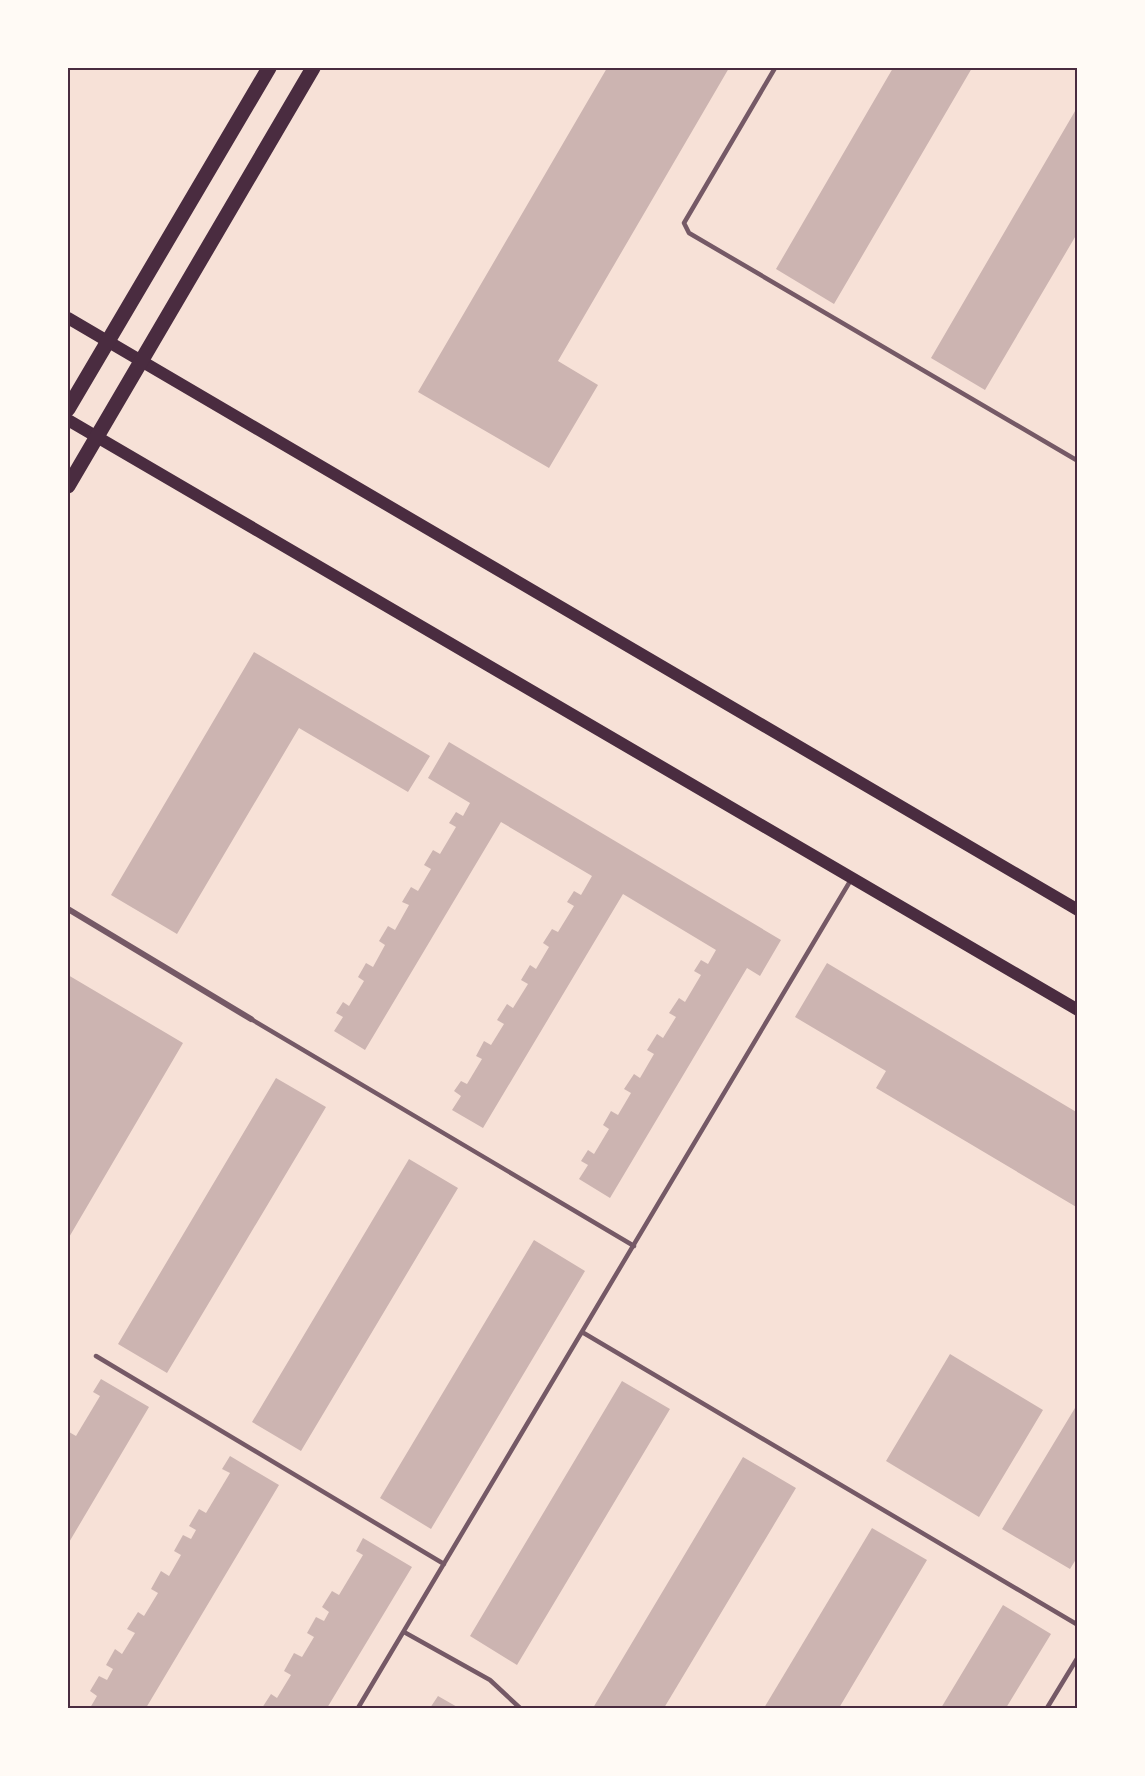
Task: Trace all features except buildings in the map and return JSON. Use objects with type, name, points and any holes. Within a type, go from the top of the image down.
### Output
[{"type":"main road","points":[[68,409],[269,68]]},
{"type":"main road","points":[[68,486],[313,68]]},
{"type":"main road","points":[[68,318],[1077,910]]},
{"type":"main road","points":[[68,420],[1077,1010]]},
{"type":"street","points":[[68,909],[251,1018]]},
{"type":"lane","points":[[775,68],[684,223],[689,233],[1077,461]]},
{"type":"lane","points":[[358,1708],[852,878]]},
{"type":"lane","points":[[251,1018],[634,1246]]},
{"type":"lane","points":[[582,1332],[1077,1625]]},
{"type":"lane","points":[[96,1356],[444,1564]]},
{"type":"lane","points":[[404,1632],[490,1680],[520,1708]]},
{"type":"lane","points":[[1047,1708],[1077,1657]]}]
